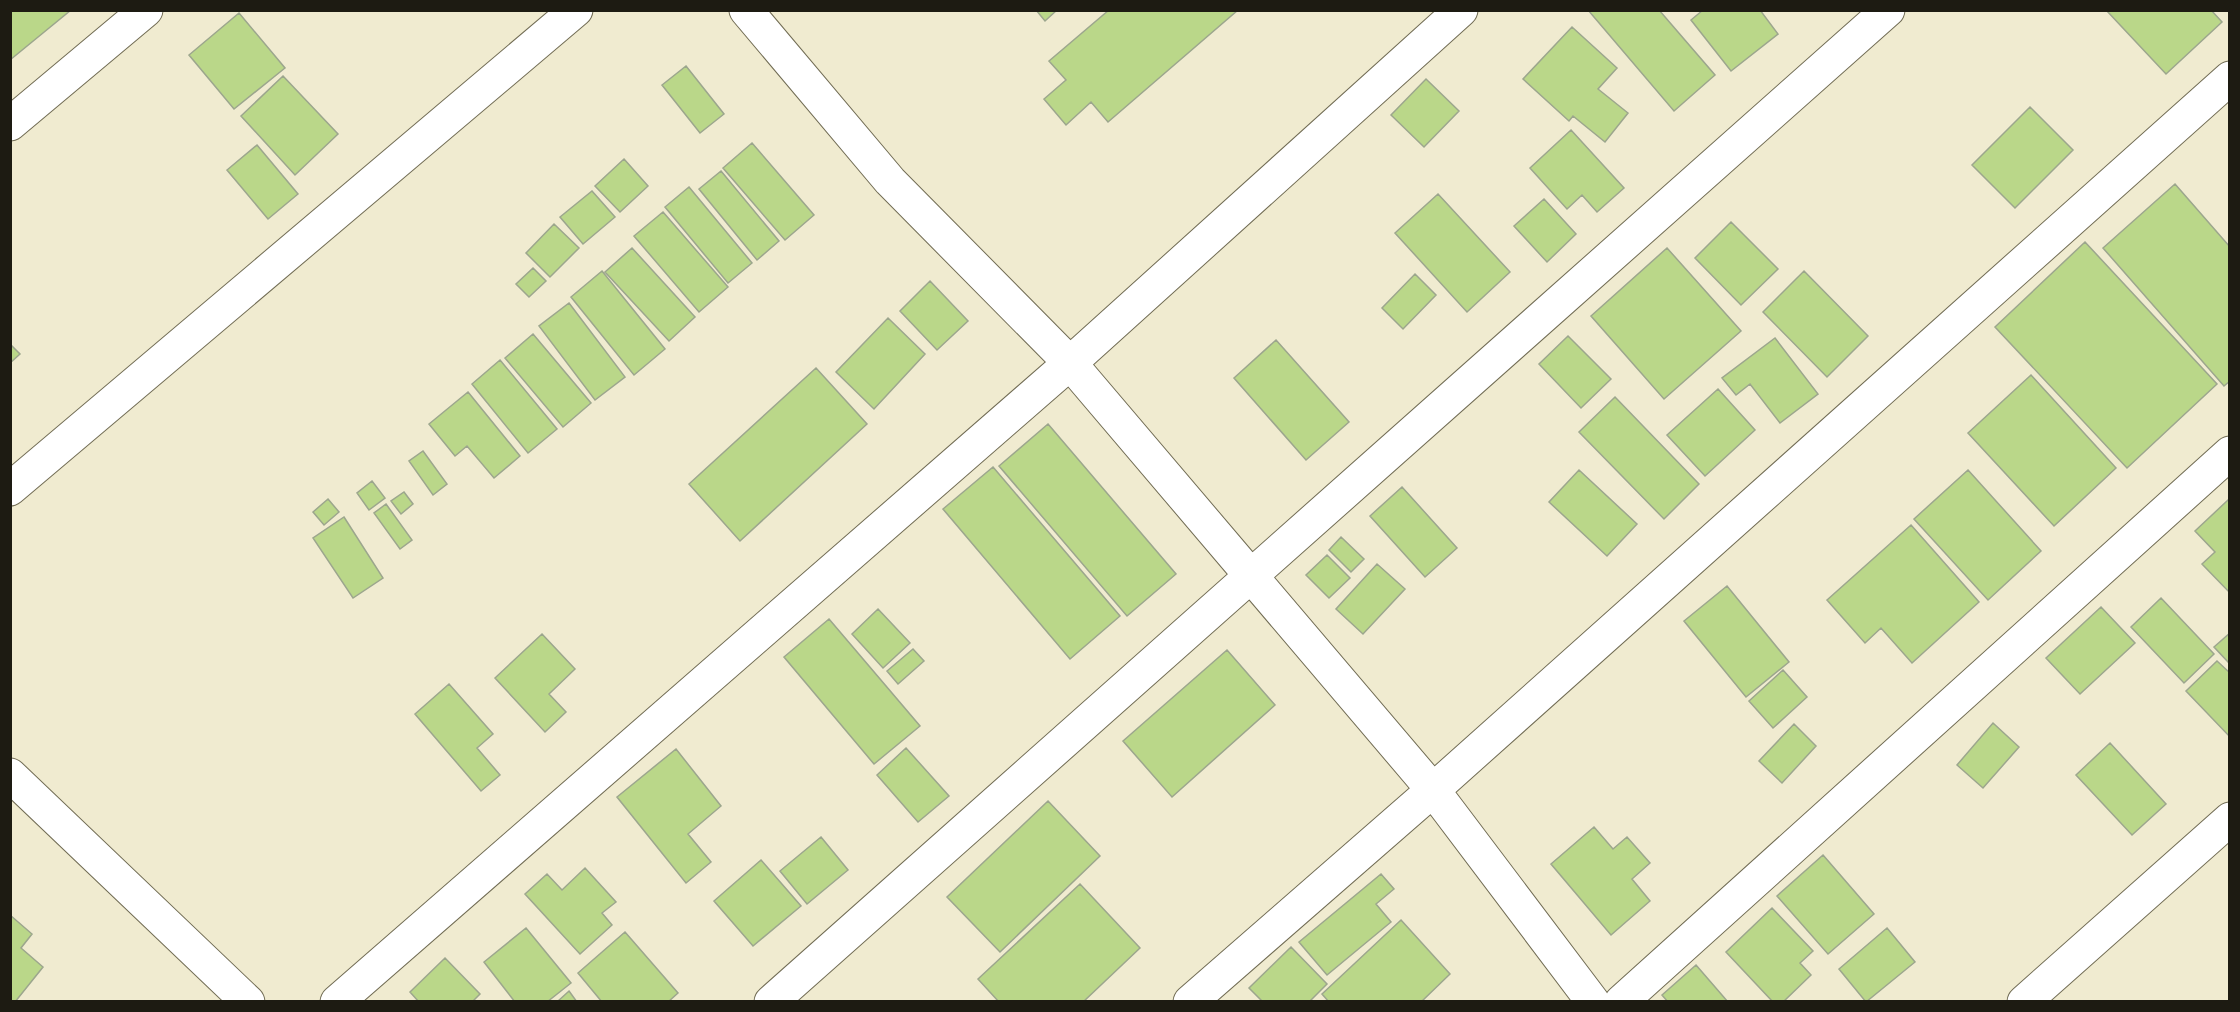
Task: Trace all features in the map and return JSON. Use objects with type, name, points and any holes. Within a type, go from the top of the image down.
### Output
[{"type":"street","points":[[10,124],[146,10]]},
{"type":"street","points":[[10,489],[576,10]]},
{"type":"street","points":[[746,10],[890,181],[1070,363],[1433,790],[1593,1002]]},
{"type":"street","points":[[337,1002],[1070,363],[1461,10]]},
{"type":"street","points":[[771,1002],[1888,10]]},
{"type":"street","points":[[1190,1002],[1433,790],[2229,78]]},
{"type":"street","points":[[1621,1002],[2229,453]]},
{"type":"street","points":[[10,775],[248,1002]]},
{"type":"street","points":[[2024,1002],[2229,819]]},
{"type":"building","points":[[10,10],[71,10],[10,60]]},
{"type":"building","points":[[1036,10],[1057,10],[1045,21]]},
{"type":"building","points":[[1109,10],[1238,10],[1108,122],[1091,102],[1066,125],[1044,99],[1066,80],[1049,61]]},
{"type":"building","points":[[1588,10],[1659,10],[1715,75],[1674,111]]},
{"type":"building","points":[[1703,10],[1760,10],[1778,34],[1731,71],[1691,20]]},
{"type":"building","points":[[2106,10],[2211,10],[2222,22],[2166,74]]},
{"type":"building","points":[[239,13],[285,68],[234,109],[189,55]]},
{"type":"building","points":[[1572,27],[1617,68],[1598,89],[1628,113],[1605,142],[1573,116],[1569,121],[1523,79]]},
{"type":"building","points":[[686,66],[724,114],[700,133],[662,85]]},
{"type":"building","points":[[283,76],[338,134],[295,175],[241,116]]},
{"type":"building","points":[[1426,79],[1459,111],[1424,147],[1391,115]]},
{"type":"building","points":[[2030,107],[2073,150],[2015,208],[1972,165]]},
{"type":"building","points":[[1571,130],[1624,188],[1597,212],[1582,195],[1567,209],[1530,168]]},
{"type":"building","points":[[752,143],[814,215],[785,240],[723,168]]},
{"type":"building","points":[[257,145],[298,194],[268,219],[227,170]]},
{"type":"building","points":[[624,159],[648,186],[620,212],[595,186]]},
{"type":"building","points":[[721,171],[779,241],[757,260],[699,189]]},
{"type":"building","points":[[2175,184],[2230,247],[2230,381],[2224,386],[2103,248]]},
{"type":"building","points":[[689,187],[752,263],[728,283],[665,207]]},
{"type":"building","points":[[592,191],[615,217],[583,244],[560,217]]},
{"type":"building","points":[[1438,194],[1510,272],[1467,312],[1395,233]]},
{"type":"building","points":[[1544,199],[1576,234],[1547,262],[1514,226]]},
{"type":"building","points":[[663,212],[728,287],[699,312],[634,236]]},
{"type":"building","points":[[1731,222],[1778,269],[1741,305],[1695,258]]},
{"type":"building","points":[[554,224],[579,248],[550,277],[526,253]]},
{"type":"building","points":[[2085,242],[2217,384],[2127,468],[1995,327]]},
{"type":"building","points":[[632,248],[695,317],[669,341],[605,272]]},
{"type":"building","points":[[1667,248],[1741,331],[1664,399],[1591,316]]},
{"type":"building","points":[[533,268],[546,281],[529,297],[516,284]]},
{"type":"building","points":[[602,271],[665,349],[634,375],[571,297]]},
{"type":"building","points":[[1804,271],[1868,336],[1827,377],[1763,312]]},
{"type":"building","points":[[1415,274],[1436,295],[1403,329],[1382,308]]},
{"type":"building","points":[[930,281],[968,321],[937,350],[900,311]]},
{"type":"building","points":[[569,303],[625,377],[595,400],[539,326]]},
{"type":"building","points":[[888,318],[925,354],[874,409],[836,372]]},
{"type":"building","points":[[533,334],[591,403],[563,427],[505,358]]},
{"type":"building","points":[[1568,336],[1611,379],[1581,408],[1539,364]]},
{"type":"building","points":[[1775,338],[1818,394],[1780,423],[1750,384],[1736,395],[1722,378]]},
{"type":"building","points":[[1276,340],[1349,422],[1306,460],[1234,378]]},
{"type":"building","points":[[10,344],[20,354],[10,363]]},
{"type":"building","points":[[500,360],[557,429],[528,453],[472,384]]},
{"type":"building","points":[[816,368],[867,424],[740,541],[689,484]]},
{"type":"building","points":[[2031,375],[2116,468],[2054,526],[1968,433]]},
{"type":"building","points":[[1718,389],[1755,430],[1705,476],[1667,435]]},
{"type":"building","points":[[468,392],[520,456],[494,478],[467,446],[455,456],[429,424]]},
{"type":"building","points":[[1615,397],[1699,484],[1664,519],[1579,432]]},
{"type":"building","points":[[1048,424],[1176,574],[1127,616],[999,466]]},
{"type":"building","points":[[423,451],[447,484],[433,495],[409,461]]},
{"type":"building","points":[[993,467],[1120,616],[1070,659],[943,509]]},
{"type":"building","points":[[1579,470],[1637,524],[1607,556],[1549,502]]},
{"type":"building","points":[[1968,470],[2041,551],[1988,600],[1914,519]]},
{"type":"building","points":[[372,481],[385,498],[369,510],[357,493]]},
{"type":"building","points":[[1402,487],[1457,548],[1425,577],[1370,516]]},
{"type":"building","points":[[404,492],[413,504],[401,514],[391,501]]},
{"type":"building","points":[[328,499],[339,512],[324,525],[313,512]]},
{"type":"building","points":[[2228,500],[2230,502],[2230,593],[2202,564],[2215,552],[2195,531]]},
{"type":"building","points":[[386,504],[412,540],[400,549],[374,513]]},
{"type":"building","points":[[344,517],[383,578],[353,598],[313,538]]},
{"type":"building","points":[[1911,525],[1979,602],[1912,663],[1881,628],[1865,643],[1827,600]]},
{"type":"building","points":[[1341,537],[1364,559],[1351,572],[1329,550]]},
{"type":"building","points":[[1327,555],[1350,578],[1329,598],[1306,575]]},
{"type":"building","points":[[1377,564],[1405,589],[1363,634],[1336,609]]},
{"type":"building","points":[[1727,586],[1789,662],[1746,697],[1684,621]]},
{"type":"building","points":[[2161,598],[2214,654],[2184,683],[2131,627]]},
{"type":"building","points":[[2101,607],[2135,643],[2080,694],[2046,658]]},
{"type":"building","points":[[878,609],[910,643],[883,668],[852,634]]},
{"type":"building","points":[[829,619],[920,726],[874,764],[784,657]]},
{"type":"building","points":[[2230,633],[2230,664],[2214,647]]},
{"type":"building","points":[[542,634],[575,669],[549,694],[566,712],[545,732],[495,678]]},
{"type":"building","points":[[913,649],[924,661],[898,684],[887,671]]},
{"type":"building","points":[[1227,650],[1275,705],[1172,797],[1123,741]]},
{"type":"building","points":[[2217,661],[2230,673],[2230,737],[2186,691]]},
{"type":"building","points":[[1783,670],[1807,697],[1773,728],[1749,701]]},
{"type":"building","points":[[449,684],[493,734],[477,748],[500,775],[481,791],[415,714]]},
{"type":"building","points":[[1993,723],[2019,747],[1983,788],[1957,765]]},
{"type":"building","points":[[1794,724],[1816,746],[1782,783],[1759,761]]},
{"type":"building","points":[[2110,743],[2166,804],[2132,835],[2076,775]]},
{"type":"building","points":[[906,748],[949,796],[918,822],[877,775]]},
{"type":"building","points":[[676,749],[721,806],[688,834],[711,862],[686,883],[617,797]]},
{"type":"building","points":[[1048,801],[1100,856],[1000,952],[947,897]]},
{"type":"building","points":[[1594,827],[1613,849],[1627,837],[1650,863],[1632,879],[1650,901],[1611,935],[1551,864]]},
{"type":"building","points":[[821,837],[848,870],[807,904],[780,871]]},
{"type":"building","points":[[1823,855],[1874,914],[1828,954],[1777,896]]},
{"type":"building","points":[[761,860],[801,906],[753,946],[714,901]]},
{"type":"building","points":[[585,868],[616,902],[602,913],[612,925],[580,954],[525,894],[547,874],[562,890]]},
{"type":"building","points":[[1381,874],[1394,889],[1376,904],[1391,922],[1327,975],[1299,942]]},
{"type":"building","points":[[1080,884],[1140,948],[1083,1002],[999,1002],[978,979]]},
{"type":"building","points":[[1772,908],[1813,951],[1800,963],[1811,975],[1783,1002],[1773,1002],[1726,952]]},
{"type":"building","points":[[10,915],[32,934],[21,948],[43,967],[15,1002],[10,1002]]},
{"type":"building","points":[[1401,920],[1450,974],[1421,1002],[1329,1002],[1322,994]]},
{"type":"building","points":[[526,928],[571,983],[547,1002],[515,1002],[484,962]]},
{"type":"building","points":[[1887,928],[1915,962],[1866,1002],[1839,969]]},
{"type":"building","points":[[625,932],[678,993],[668,1002],[602,1002],[578,973]]},
{"type":"building","points":[[1291,947],[1327,984],[1309,1002],[1263,1002],[1249,988]]},
{"type":"building","points":[[445,958],[480,994],[472,1002],[419,1002],[410,992]]},
{"type":"building","points":[[1696,965],[1728,1002],[1668,1002],[1662,995]]},
{"type":"building","points":[[569,991],[577,1002],[557,1002]]}]
